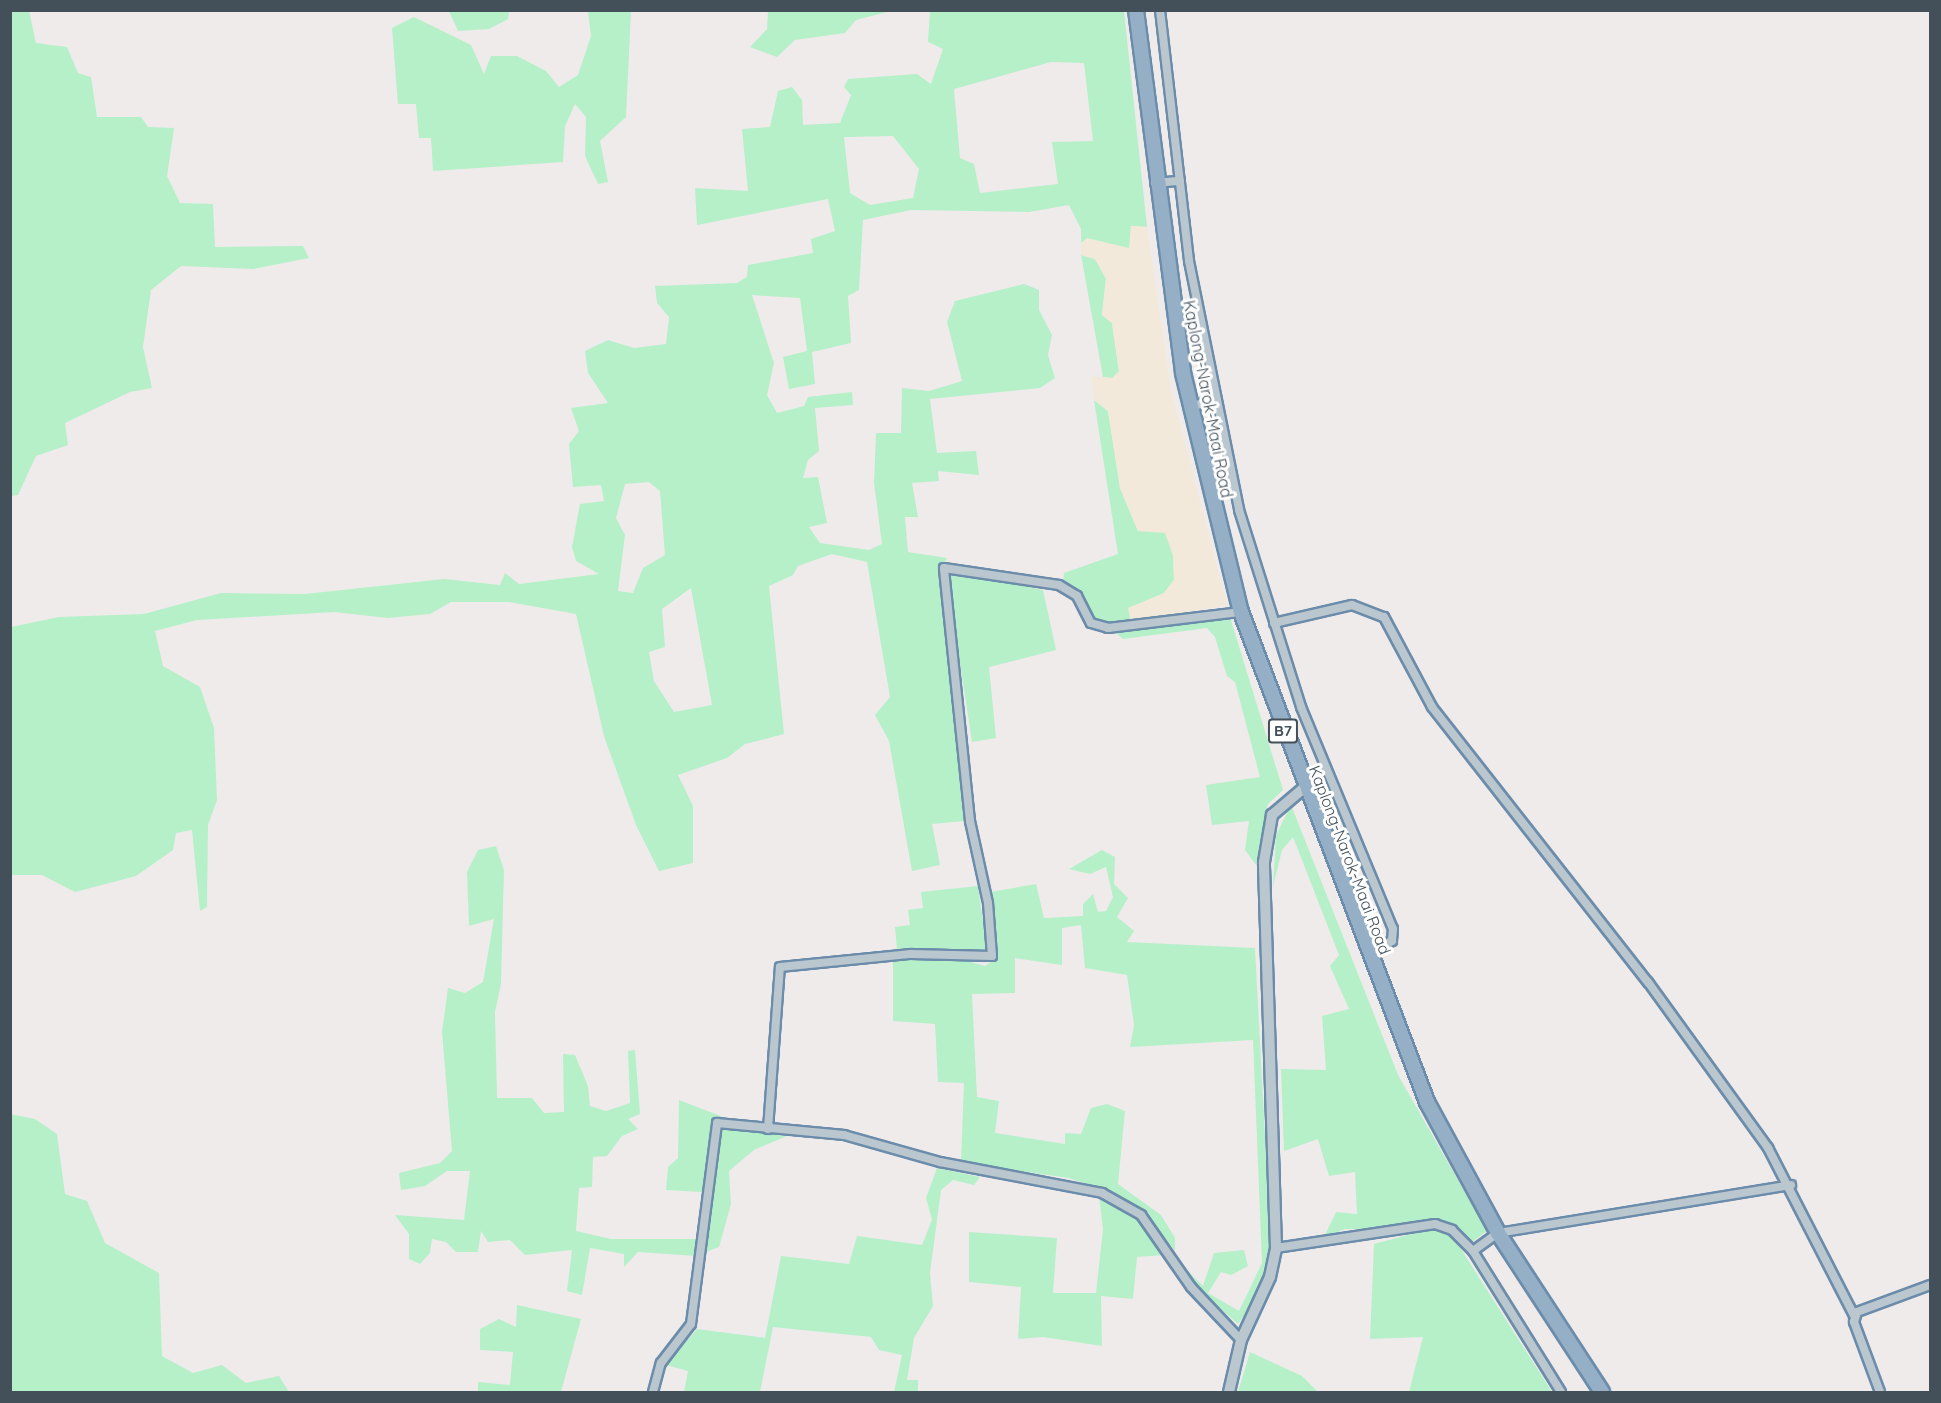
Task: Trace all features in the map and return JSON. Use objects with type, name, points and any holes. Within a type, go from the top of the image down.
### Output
[{"type":"highway","name":"Kaplong-Narok-Maai Road","points":[[1136,10],[1155,183],[1190,408],[1241,612],[1366,952],[1426,1102],[1498,1233],[1602,1392]]},
{"type":"street","points":[[1160,10],[1189,261],[1239,510],[1301,707],[1393,929],[1392,941],[1366,952]]},
{"type":"street","points":[[1155,183],[1180,181]]},
{"type":"street","points":[[1190,408],[1216,398]]},
{"type":"street","points":[[768,1129],[780,967],[911,954],[992,956],[988,903],[970,821],[944,568],[1059,585],[1077,596],[1091,623],[1108,628],[1241,612]]},
{"type":"street","points":[[1274,623],[1352,605],[1384,617],[1432,707],[1648,982],[1791,1185],[1855,1317],[1880,1392]]},
{"type":"street","points":[[1229,1392],[1240,1340],[1270,1277],[1276,1248],[1264,862],[1272,815],[1305,787]]},
{"type":"street","points":[[653,1392],[660,1363],[691,1324],[717,1123],[844,1135],[998,1175],[1065,1182],[1122,1202],[1141,1215],[1191,1287],[1240,1340]]},
{"type":"street","points":[[1473,1251],[1498,1233],[1791,1185]]},
{"type":"street","points":[[1276,1248],[1435,1224],[1452,1230],[1473,1251],[1561,1392]]},
{"type":"street","points":[[1855,1317],[1868,1304],[1930,1285]]},
{"type":"green space","points":[[768,10],[891,11],[856,20],[845,33],[795,40],[777,57],[750,47],[767,29]]},
{"type":"green space","points":[[10,11],[29,11],[36,43],[67,47],[78,73],[91,77],[97,117],[141,117],[148,127],[174,128],[167,176],[180,203],[213,204],[215,247],[303,246],[309,258],[253,269],[181,266],[151,290],[143,347],[152,388],[130,392],[65,423],[68,445],[36,456],[18,495],[11,496]]},
{"type":"green space","points":[[449,11],[509,11],[508,19],[489,29],[458,31]]},
{"type":"green space","points":[[588,11],[631,11],[626,117],[600,141],[608,182],[598,184],[585,156],[586,117],[575,104],[565,126],[563,162],[433,171],[431,138],[419,138],[416,104],[398,104],[392,28],[414,17],[471,45],[484,74],[491,56],[517,56],[546,71],[559,87],[578,75],[591,36]]},
{"type":"green space","points":[[930,11],[1124,11],[1147,227],[1131,226],[1130,248],[1113,249],[1087,239],[1081,243],[1081,229],[1069,205],[1029,212],[911,210],[863,220],[859,290],[848,296],[851,343],[812,352],[815,384],[789,389],[783,357],[807,351],[800,298],[752,295],[774,363],[767,395],[777,413],[804,406],[808,397],[852,392],[853,405],[815,408],[819,451],[808,460],[803,478],[818,477],[827,523],[809,527],[820,543],[869,550],[882,544],[874,483],[876,433],[901,433],[902,388],[929,391],[962,381],[947,322],[955,301],[1024,284],[1039,290],[1039,310],[1052,335],[1048,355],[1055,378],[1040,388],[930,399],[937,453],[976,451],[979,475],[938,471],[939,481],[912,483],[918,517],[905,517],[908,552],[947,558],[939,573],[964,821],[932,824],[940,865],[912,871],[889,741],[875,715],[890,697],[867,562],[832,554],[798,566],[793,575],[769,586],[784,734],[745,744],[727,758],[678,775],[693,806],[693,863],[659,871],[636,825],[604,736],[576,614],[509,602],[451,602],[430,614],[388,618],[334,612],[197,620],[155,631],[163,666],[200,687],[214,728],[217,800],[208,825],[207,907],[200,911],[192,830],[176,833],[173,850],[136,876],[75,892],[42,875],[11,875],[11,627],[59,617],[144,614],[221,593],[305,594],[444,579],[500,585],[505,573],[519,584],[599,574],[576,561],[572,547],[580,504],[604,501],[601,485],[573,487],[569,444],[579,431],[571,408],[608,403],[588,373],[585,351],[608,340],[634,348],[666,344],[669,317],[657,303],[655,286],[737,283],[747,277],[748,265],[813,253],[811,239],[835,231],[828,199],[697,225],[695,188],[748,191],[742,129],[770,127],[778,91],[792,87],[802,100],[803,125],[840,123],[851,95],[844,87],[848,79],[917,74],[931,84],[943,49],[928,42]],"holes":[[[1051,62],[1084,63],[1093,141],[1052,142],[1058,184],[980,193],[974,164],[960,158],[954,89]],[[893,136],[919,169],[913,198],[870,205],[850,193],[844,137]],[[649,482],[660,491],[665,555],[643,568],[633,593],[618,591],[625,535],[616,518],[625,484]],[[691,588],[712,705],[674,712],[654,681],[649,652],[665,647],[662,609]]]},
{"type":"green space","points":[[1081,255],[1095,259],[1106,279],[1102,315],[1112,323],[1119,372],[1113,378],[1103,377]]},
{"type":"green space","points":[[1094,400],[1108,411],[1120,488],[1138,531],[1165,532],[1173,555],[1174,580],[1164,593],[1129,608],[1131,622],[1108,625],[1096,620],[1079,590],[1063,581],[1064,573],[1118,554]]},
{"type":"green space","points":[[955,571],[1043,590],[1056,650],[989,667],[996,738],[972,742],[948,583],[948,574]]},
{"type":"green space","points":[[1230,617],[1283,790],[1268,804],[1256,865],[1245,850],[1249,821],[1212,825],[1206,785],[1260,777],[1235,682],[1227,676],[1215,637],[1207,628],[1123,639],[1115,632]]},
{"type":"green space","points":[[1291,805],[1398,1075],[1487,1231],[1472,1242],[1456,1225],[1434,1218],[1381,1229],[1345,1229],[1324,1237],[1336,1212],[1357,1214],[1355,1172],[1329,1176],[1318,1139],[1284,1151],[1281,1069],[1326,1070],[1322,1016],[1349,1009],[1330,966],[1339,955],[1293,837],[1282,850],[1273,887],[1276,835]]},
{"type":"green space","points":[[496,846],[504,870],[501,984],[495,1012],[497,1098],[532,1098],[544,1113],[564,1112],[563,1054],[575,1055],[588,1086],[590,1106],[606,1111],[630,1103],[628,1051],[635,1050],[640,1114],[628,1119],[638,1129],[622,1136],[607,1156],[593,1157],[592,1187],[579,1188],[576,1231],[611,1239],[697,1239],[696,1256],[638,1252],[624,1267],[624,1254],[590,1248],[582,1295],[567,1291],[572,1250],[525,1255],[510,1240],[488,1242],[481,1231],[478,1252],[456,1252],[446,1242],[432,1239],[430,1253],[420,1264],[409,1259],[409,1234],[395,1215],[464,1220],[470,1171],[447,1171],[425,1186],[401,1190],[399,1173],[440,1163],[452,1151],[442,1032],[448,988],[465,993],[483,982],[494,919],[469,926],[467,872],[478,850]]},
{"type":"green space","points":[[1102,850],[1115,857],[1114,884],[1128,898],[1117,917],[1134,931],[1127,942],[1255,948],[1271,1249],[1261,1293],[1238,1324],[1194,1285],[1180,1263],[1203,1286],[1214,1253],[1244,1250],[1248,1266],[1231,1275],[1221,1272],[1208,1293],[1239,1311],[1262,1263],[1253,1040],[1130,1047],[1134,1025],[1127,975],[1085,968],[1081,925],[1062,928],[1062,965],[1015,958],[1015,993],[972,994],[977,1097],[999,1101],[995,1133],[1065,1144],[1065,1133],[1081,1134],[1091,1108],[1107,1104],[1125,1111],[1118,1184],[1161,1215],[1175,1238],[1175,1251],[1141,1208],[1111,1191],[1068,1178],[961,1162],[964,1083],[938,1082],[935,1024],[893,1021],[893,959],[953,957],[985,966],[993,961],[990,892],[1036,884],[1044,918],[1083,916],[1083,904],[1093,894],[1098,912],[1106,911],[1113,897],[1106,867],[1090,874],[1069,869]]},
{"type":"green space","points":[[978,886],[987,951],[897,950],[895,927],[910,925],[908,910],[923,908],[921,892]]},
{"type":"green space","points":[[679,1100],[723,1117],[712,1127],[702,1192],[666,1190],[668,1167],[678,1158]]},
{"type":"green space","points":[[10,1114],[35,1119],[57,1134],[65,1194],[87,1201],[105,1243],[159,1273],[162,1356],[193,1373],[222,1365],[246,1383],[279,1376],[289,1392],[11,1392]]},
{"type":"green space","points":[[722,1128],[787,1136],[754,1150],[729,1171],[731,1204],[719,1247],[706,1252]]},
{"type":"green space","points":[[937,1168],[980,1177],[974,1185],[953,1180],[941,1190],[930,1273],[933,1306],[914,1338],[907,1380],[918,1380],[918,1392],[894,1392],[902,1355],[879,1350],[871,1337],[773,1327],[760,1392],[684,1392],[688,1371],[666,1365],[697,1329],[765,1338],[781,1256],[849,1264],[857,1236],[922,1245],[932,1220],[926,1198]]},
{"type":"green space","points":[[1099,1196],[1135,1214],[1165,1255],[1137,1257],[1133,1299],[1101,1296],[1102,1346],[1043,1337],[1018,1339],[1021,1287],[969,1282],[969,1232],[1057,1238],[1053,1293],[1096,1293],[1103,1229]]},
{"type":"green space","points":[[1434,1228],[1448,1234],[1461,1249],[1552,1392],[1409,1392],[1423,1337],[1370,1339],[1374,1244]]},
{"type":"green space","points":[[517,1305],[581,1319],[561,1392],[478,1392],[478,1382],[510,1385],[513,1352],[480,1350],[480,1329],[499,1319],[516,1327]]},
{"type":"green space","points":[[1250,1352],[1302,1376],[1318,1392],[1238,1392]]},
{"type":"sand","points":[[1131,226],[1147,227],[1171,390],[1227,605],[1131,622],[1128,608],[1164,593],[1174,580],[1173,555],[1165,533],[1138,531],[1120,488],[1108,411],[1094,400],[1091,376],[1112,378],[1119,371],[1112,323],[1102,315],[1106,278],[1095,259],[1081,255],[1081,243],[1087,238],[1129,248]]}]
